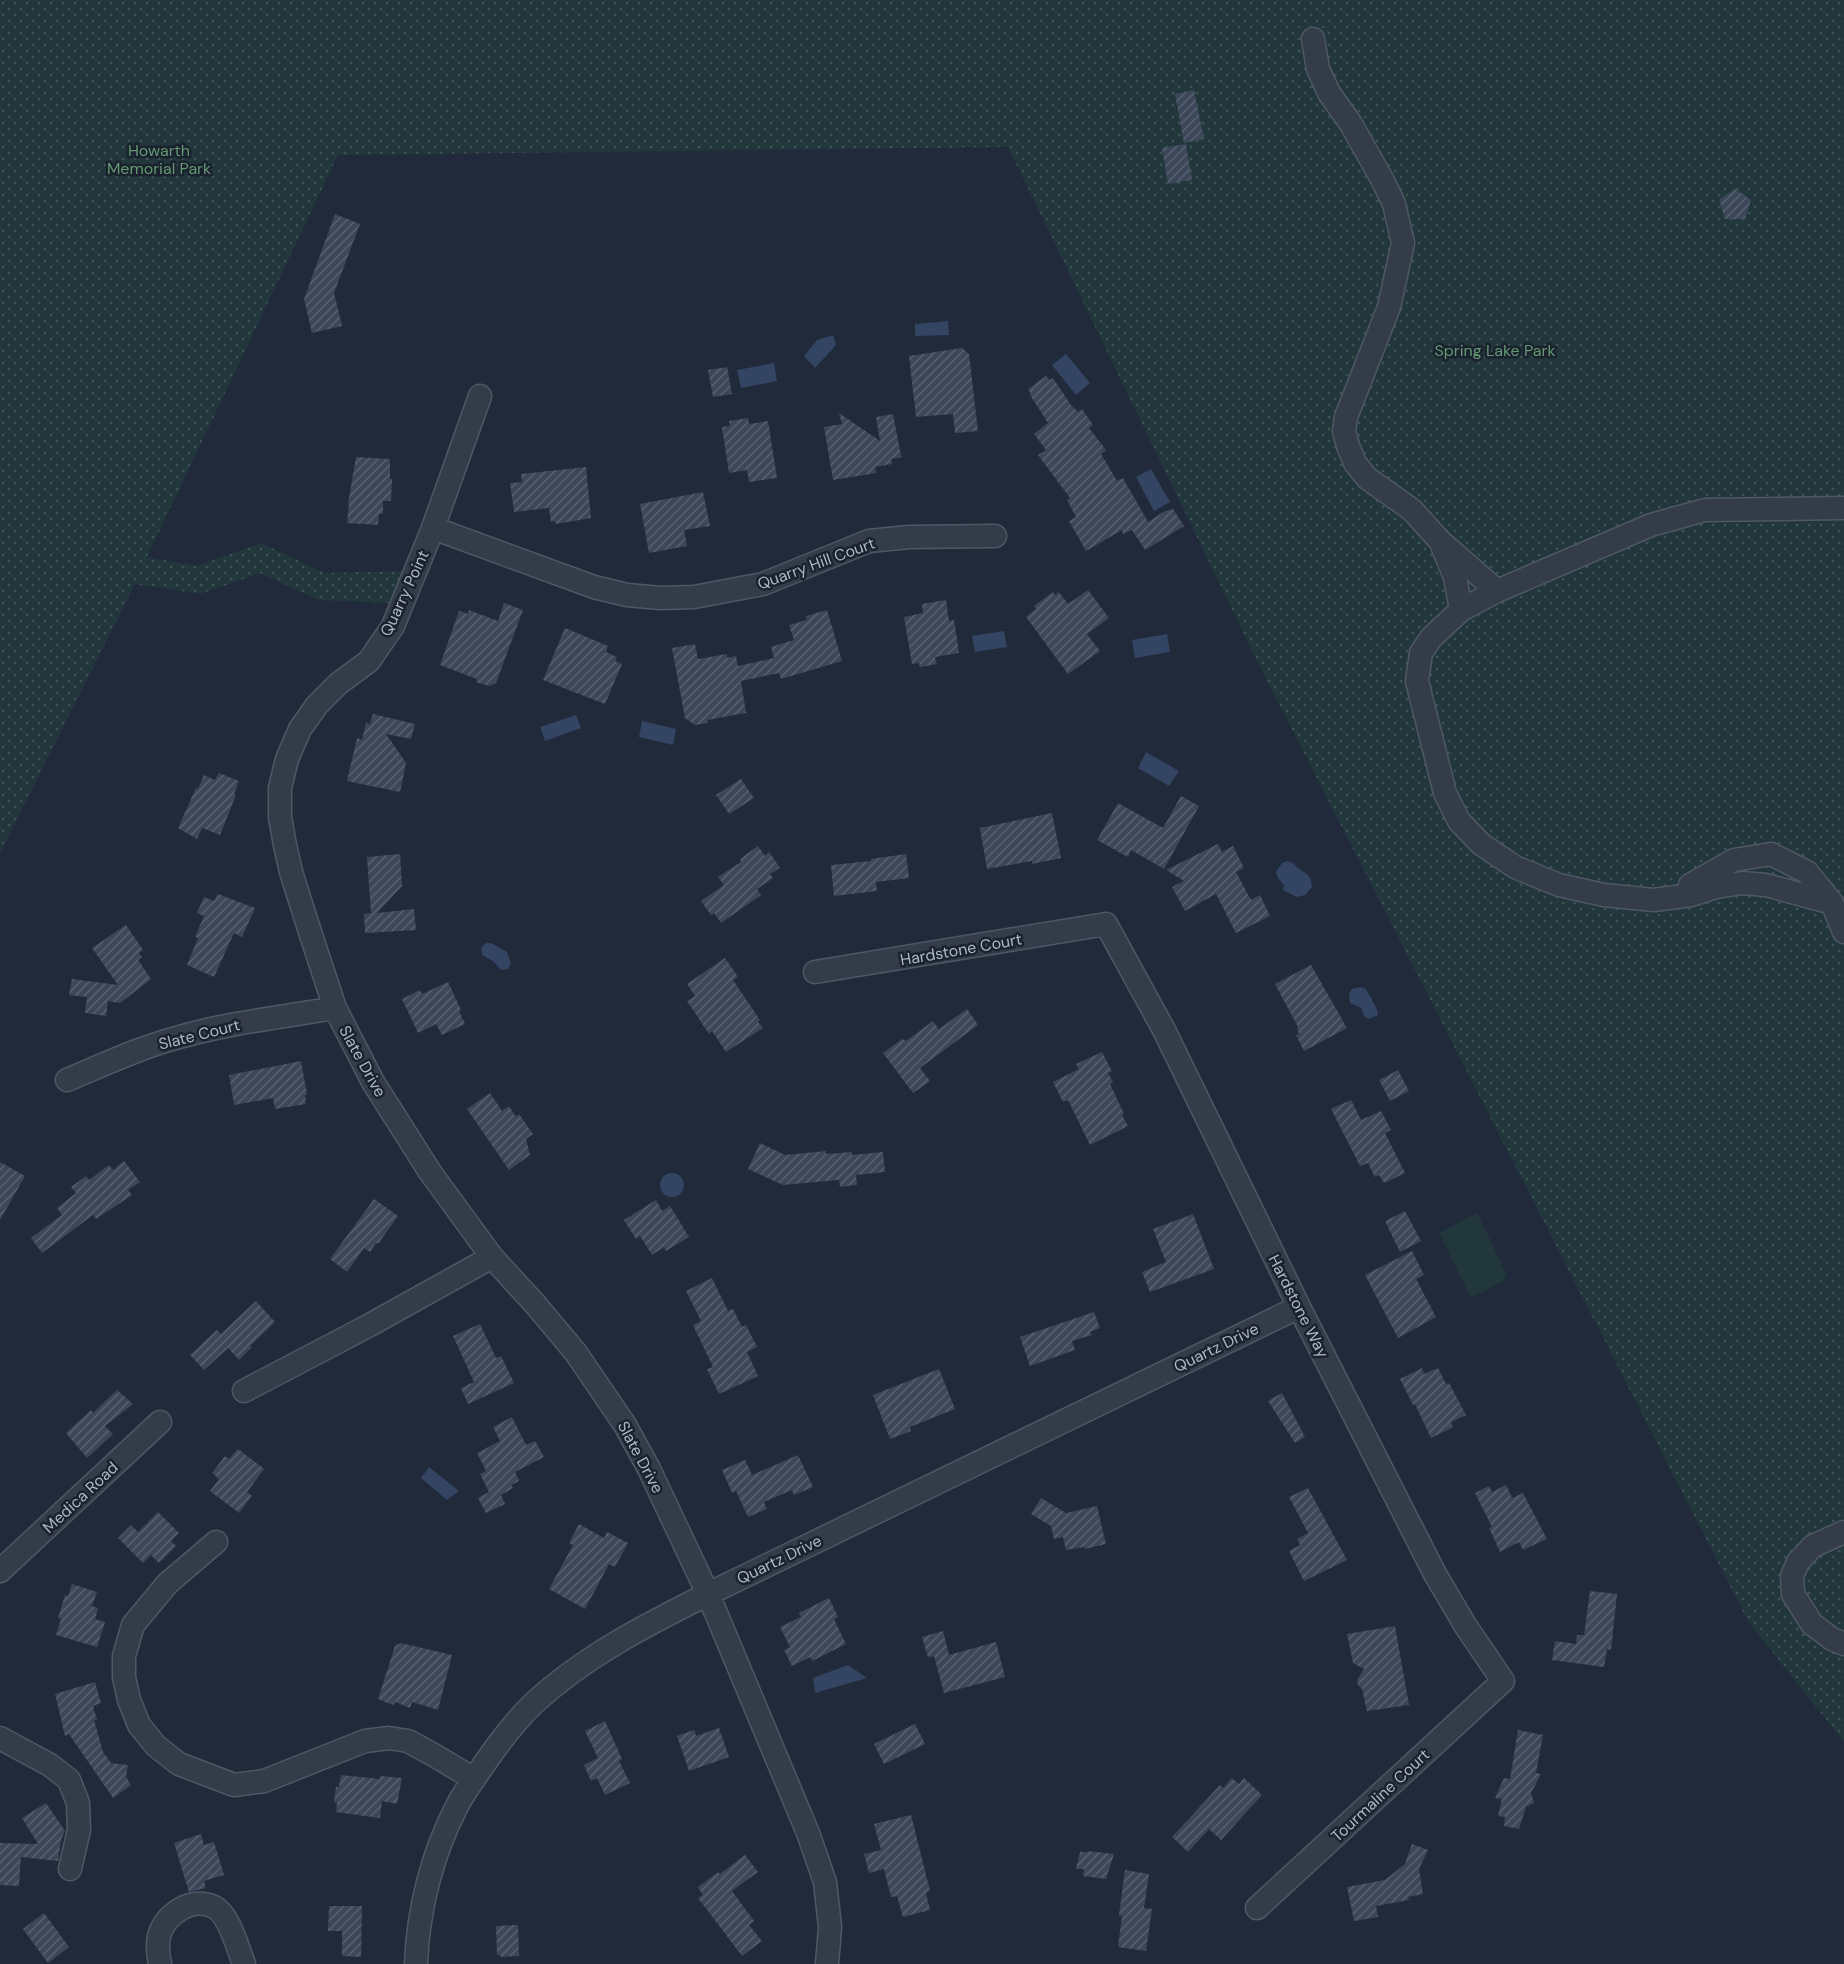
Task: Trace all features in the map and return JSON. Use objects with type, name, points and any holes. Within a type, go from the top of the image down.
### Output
[{"type":"street","points":[[1313,39],[1318,69],[1329,93],[1351,124],[1383,181],[1394,204],[1403,243],[1389,307],[1346,417],[1344,431],[1355,463],[1367,478],[1412,510],[1440,541],[1497,591]]},
{"type":"street","name":"Quarry Point","points":[[335,1008],[291,872],[280,817],[280,788],[287,759],[300,729],[317,705],[338,684],[369,661],[393,626],[433,528],[480,396]]},
{"type":"street","points":[[1832,903],[1766,885],[1742,883],[1716,887],[1691,895],[1654,900],[1604,895],[1559,885],[1515,867],[1481,844],[1459,821],[1445,793],[1417,681],[1420,653],[1431,638],[1461,610],[1497,591],[1651,525],[1705,510],[1844,508]]},
{"type":"street","name":"Quarry Hill Court","points":[[433,528],[594,587],[627,595],[661,598],[694,597],[764,584],[869,541],[909,537],[995,536]]},
{"type":"street","points":[[1440,541],[1455,577],[1461,610]]},
{"type":"street","points":[[1654,900],[1696,883],[1734,860],[1771,854],[1808,872],[1832,903],[1844,932]]},
{"type":"street","name":"Hardstone Court","points":[[815,972],[1107,924]]},
{"type":"street","name":"Hardstone Way","points":[[1107,924],[1164,1030],[1299,1307],[1435,1574],[1465,1625],[1503,1681]]},
{"type":"street","name":"Slate Court","points":[[68,1080],[177,1037],[335,1008]]},
{"type":"street","name":"Slate Drive","points":[[335,1008],[374,1082],[430,1172],[492,1257],[576,1353],[625,1425],[649,1469],[708,1594],[808,1833],[825,1882],[830,1927],[827,1964]]},
{"type":"street","points":[[244,1391],[492,1257]]},
{"type":"street","name":"Quartz Drive","points":[[416,1964],[416,1944],[423,1903],[437,1852],[457,1806],[501,1740],[533,1704],[598,1654],[637,1629],[1299,1307]]},
{"type":"street","name":"Medica Road","points":[[0,1572],[160,1422]]},
{"type":"street","points":[[1844,1532],[1814,1546],[1798,1562],[1792,1576],[1793,1594],[1812,1624],[1832,1639],[1844,1644]]},
{"type":"street","points":[[216,1542],[167,1584],[133,1625],[124,1656],[124,1677],[138,1725],[156,1746],[179,1764],[234,1785],[264,1781],[364,1740],[389,1738],[408,1741],[474,1779]]},
{"type":"street","name":"Tourmaline Court","points":[[1257,1908],[1503,1681]]},
{"type":"street","points":[[0,1738],[50,1766],[69,1780],[78,1803],[79,1830],[70,1869]]},
{"type":"street","points":[[160,1964],[158,1951],[160,1935],[167,1920],[180,1908],[197,1903],[215,1907],[227,1920],[244,1964]]},
{"type":"green space","name":"Spring Lake Park","points":[[0,0],[1844,0],[1844,1742],[1749,1623],[1257,661],[1008,147],[338,155],[147,557],[197,566],[261,543],[325,573],[403,571],[389,603],[319,600],[260,573],[200,594],[135,584],[0,853]]},
{"type":"green space","points":[[1477,1213],[1507,1275],[1503,1281],[1471,1298],[1439,1233]]},
{"type":"water","points":[[948,321],[949,335],[915,336],[915,324]]},
{"type":"water","points":[[833,335],[836,345],[815,368],[804,356],[817,340]]},
{"type":"water","points":[[1066,354],[1090,383],[1076,395],[1052,365]]},
{"type":"water","points":[[774,363],[777,381],[741,388],[737,370]]},
{"type":"water","points":[[1151,469],[1170,502],[1154,511],[1136,477]]},
{"type":"water","points":[[1004,631],[1007,647],[975,652],[972,636]]},
{"type":"water","points":[[1167,634],[1170,652],[1135,658],[1132,640]]},
{"type":"water","points":[[576,715],[581,728],[545,741],[540,727]]},
{"type":"water","points":[[642,721],[676,729],[673,745],[639,737]]},
{"type":"water","points":[[1146,752],[1179,771],[1169,786],[1138,768]]},
{"type":"water","points":[[1287,861],[1293,863],[1310,878],[1312,887],[1305,895],[1297,897],[1283,890],[1284,885],[1276,872],[1282,863]]},
{"type":"water","points":[[486,943],[491,943],[507,952],[511,963],[508,969],[501,970],[493,961],[482,955],[481,948]]},
{"type":"water","points":[[1361,987],[1366,989],[1378,1015],[1369,1019],[1364,1016],[1361,1008],[1350,1003],[1349,994],[1352,989]]},
{"type":"water","points":[[672,1173],[680,1177],[684,1185],[680,1193],[672,1197],[664,1193],[660,1185],[664,1177]]},
{"type":"water","points":[[429,1467],[459,1491],[447,1500],[421,1478]]},
{"type":"water","points":[[848,1665],[867,1678],[815,1693],[813,1678]]},
{"type":"building","points":[[1194,90],[1204,139],[1184,143],[1175,94]]},
{"type":"building","points":[[1186,144],[1192,180],[1168,184],[1162,148]]},
{"type":"building","points":[[1735,189],[1751,200],[1745,219],[1725,219],[1719,200]]},
{"type":"building","points":[[335,214],[360,224],[334,293],[342,326],[312,333],[304,299]]},
{"type":"building","points":[[962,348],[969,354],[978,431],[955,433],[953,414],[916,417],[909,356]]},
{"type":"building","points":[[727,367],[732,394],[713,397],[708,370]]},
{"type":"building","points":[[1046,376],[1050,380],[1053,378],[1078,412],[1082,409],[1093,425],[1089,428],[1106,450],[1101,454],[1117,481],[1123,478],[1148,522],[1165,511],[1173,509],[1184,526],[1145,550],[1132,530],[1123,534],[1122,530],[1086,551],[1069,521],[1076,517],[1067,500],[1070,498],[1038,455],[1046,450],[1034,434],[1048,423],[1028,389]]},
{"type":"building","points":[[839,413],[880,441],[876,417],[893,414],[903,457],[891,459],[892,464],[875,467],[876,473],[833,480],[824,427],[842,424]]},
{"type":"building","points":[[748,418],[749,424],[768,421],[777,478],[749,482],[747,470],[729,473],[722,427],[730,426],[729,421]]},
{"type":"building","points":[[356,457],[390,459],[391,501],[383,501],[383,514],[379,514],[378,525],[347,523]]},
{"type":"building","points":[[586,467],[591,518],[556,524],[555,521],[551,522],[549,508],[514,512],[510,483],[522,482],[521,474]]},
{"type":"building","points":[[703,492],[710,526],[684,530],[687,546],[649,553],[640,504]]},
{"type":"building","points":[[1088,590],[1109,618],[1087,634],[1100,651],[1068,674],[1026,617],[1036,609],[1034,606],[1053,592],[1055,595],[1059,592],[1068,604]]},
{"type":"building","points":[[946,600],[949,621],[954,620],[959,653],[935,657],[937,664],[920,667],[919,663],[912,664],[904,617],[923,613],[922,604]]},
{"type":"building","points":[[504,603],[523,610],[496,683],[489,686],[476,682],[477,679],[440,665],[459,611],[468,614],[469,610],[498,621]]},
{"type":"building","points":[[827,610],[842,661],[781,679],[779,673],[741,681],[746,713],[707,720],[708,723],[695,725],[685,718],[672,648],[695,644],[698,659],[727,654],[727,658],[736,656],[738,666],[774,658],[771,647],[794,640],[789,625],[807,620],[806,616]]},
{"type":"building","points":[[565,628],[608,646],[606,652],[617,657],[615,661],[622,664],[605,704],[543,680]]},
{"type":"building","points":[[373,714],[415,724],[411,739],[386,734],[406,763],[400,792],[347,781],[357,738],[362,740],[366,723],[370,724]]},
{"type":"building","points":[[219,773],[239,781],[234,794],[236,795],[220,835],[202,828],[197,839],[178,828],[204,775],[215,780]]},
{"type":"building","points":[[741,779],[754,798],[729,814],[716,795]]},
{"type":"building","points":[[1181,796],[1199,806],[1164,869],[1131,850],[1128,857],[1097,840],[1118,803],[1163,828]]},
{"type":"building","points":[[1052,813],[1061,858],[987,869],[980,828]]},
{"type":"building","points":[[1218,844],[1222,852],[1233,846],[1244,868],[1236,872],[1251,900],[1260,895],[1270,916],[1236,933],[1216,894],[1185,911],[1172,887],[1184,881],[1166,870]]},
{"type":"building","points":[[758,846],[765,856],[769,852],[780,868],[770,874],[773,878],[757,889],[761,895],[721,923],[714,913],[711,915],[701,901],[724,885],[718,877],[741,862],[740,859]]},
{"type":"building","points":[[400,854],[402,886],[377,913],[414,909],[416,930],[365,933],[364,914],[371,913],[367,857]]},
{"type":"building","points":[[906,854],[909,878],[876,882],[877,891],[834,896],[831,865],[871,861],[871,859]]},
{"type":"building","points":[[218,894],[255,908],[242,937],[234,933],[214,977],[187,965],[204,916],[197,913],[204,897],[214,901]]},
{"type":"building","points":[[126,925],[143,950],[139,953],[142,957],[138,960],[151,979],[120,1003],[108,1001],[106,1016],[85,1013],[87,997],[69,995],[72,979],[118,985],[92,948]]},
{"type":"building","points":[[725,958],[738,977],[733,980],[763,1028],[726,1052],[712,1031],[709,1034],[687,1001],[695,996],[687,984]]},
{"type":"building","points":[[1311,965],[1347,1028],[1304,1051],[1296,1035],[1299,1034],[1298,1027],[1275,984]]},
{"type":"building","points":[[448,982],[465,1024],[442,1035],[436,1024],[418,1033],[402,999],[420,990],[422,994]]},
{"type":"building","points":[[967,1009],[978,1025],[920,1068],[930,1081],[913,1093],[883,1053],[902,1039],[906,1041],[933,1021],[939,1029]]},
{"type":"building","points":[[1102,1052],[1112,1071],[1108,1073],[1113,1082],[1110,1084],[1128,1126],[1090,1145],[1068,1100],[1063,1102],[1053,1082],[1079,1069],[1076,1064]]},
{"type":"building","points":[[301,1061],[307,1094],[305,1095],[306,1104],[275,1109],[273,1098],[234,1105],[229,1075]]},
{"type":"building","points":[[1398,1070],[1409,1091],[1390,1101],[1379,1080]]},
{"type":"building","points":[[490,1093],[502,1111],[509,1106],[516,1117],[519,1114],[533,1134],[526,1139],[530,1155],[509,1170],[467,1109]]},
{"type":"building","points":[[1351,1100],[1361,1120],[1381,1111],[1391,1130],[1385,1133],[1405,1173],[1384,1183],[1379,1175],[1375,1177],[1368,1163],[1360,1166],[1331,1109]]},
{"type":"building","points":[[760,1143],[785,1155],[826,1151],[826,1154],[852,1152],[852,1155],[883,1152],[885,1172],[856,1175],[857,1185],[840,1187],[839,1180],[783,1185],[748,1169]]},
{"type":"building","points":[[124,1161],[140,1182],[128,1190],[132,1195],[96,1219],[93,1215],[42,1253],[31,1238],[62,1215],[57,1208],[76,1193],[71,1187],[86,1176],[89,1180],[109,1165],[113,1170]]},
{"type":"building","points":[[0,1162],[25,1176],[0,1220]]},
{"type":"building","points":[[374,1199],[398,1216],[378,1244],[376,1243],[370,1252],[364,1248],[347,1272],[330,1259]]},
{"type":"building","points":[[656,1200],[662,1211],[670,1206],[689,1237],[666,1251],[664,1247],[652,1255],[640,1236],[636,1239],[624,1220]]},
{"type":"building","points":[[1405,1211],[1421,1241],[1400,1252],[1385,1221]]},
{"type":"building","points":[[1193,1214],[1214,1269],[1150,1292],[1142,1272],[1166,1262],[1153,1229]]},
{"type":"building","points":[[1412,1251],[1424,1275],[1416,1279],[1436,1317],[1398,1338],[1365,1275]]},
{"type":"building","points":[[712,1278],[728,1311],[733,1309],[742,1327],[746,1325],[757,1347],[747,1352],[758,1376],[719,1394],[707,1369],[713,1367],[693,1325],[701,1321],[686,1291]]},
{"type":"building","points":[[256,1301],[275,1322],[239,1360],[228,1348],[204,1370],[190,1355],[217,1330],[221,1334]]},
{"type":"building","points":[[1094,1312],[1100,1328],[1090,1332],[1092,1335],[1072,1341],[1075,1350],[1030,1366],[1020,1337]]},
{"type":"building","points":[[480,1324],[496,1358],[501,1356],[514,1383],[468,1404],[461,1388],[474,1382],[453,1336]]},
{"type":"building","points":[[1422,1368],[1424,1374],[1438,1368],[1466,1415],[1451,1422],[1453,1427],[1431,1438],[1400,1379]]},
{"type":"building","points":[[939,1369],[955,1409],[910,1427],[911,1431],[890,1439],[873,1395]]},
{"type":"building","points":[[117,1390],[133,1404],[105,1426],[113,1434],[87,1458],[66,1433],[91,1410],[93,1413]]},
{"type":"building","points":[[1282,1393],[1305,1437],[1295,1443],[1268,1401]]},
{"type":"building","points":[[512,1417],[526,1445],[535,1441],[544,1457],[515,1472],[519,1481],[511,1485],[513,1488],[501,1495],[505,1504],[486,1513],[478,1498],[489,1492],[480,1474],[486,1471],[477,1453],[500,1441],[493,1427]]},
{"type":"building","points":[[238,1449],[264,1469],[247,1492],[252,1496],[239,1513],[210,1491],[219,1479],[212,1473],[225,1456],[229,1459]]},
{"type":"building","points":[[798,1455],[813,1487],[794,1495],[792,1490],[764,1502],[767,1509],[748,1517],[736,1491],[732,1493],[722,1470],[745,1460],[752,1475]]},
{"type":"building","points":[[1506,1485],[1512,1498],[1523,1493],[1547,1539],[1523,1550],[1519,1542],[1500,1552],[1489,1528],[1492,1527],[1475,1493],[1489,1486],[1492,1492]]},
{"type":"building","points":[[1308,1488],[1347,1560],[1304,1581],[1289,1551],[1300,1545],[1297,1539],[1308,1533],[1289,1497]]},
{"type":"building","points":[[1041,1498],[1066,1513],[1097,1506],[1106,1544],[1085,1549],[1084,1547],[1066,1550],[1063,1537],[1054,1539],[1051,1526],[1031,1514]]},
{"type":"building","points":[[158,1512],[179,1533],[171,1541],[176,1546],[159,1563],[151,1555],[143,1563],[118,1538],[131,1525],[138,1532]]},
{"type":"building","points":[[579,1524],[604,1538],[607,1532],[628,1543],[615,1567],[609,1564],[585,1609],[549,1589],[573,1545],[569,1543]]},
{"type":"building","points":[[72,1584],[97,1592],[92,1606],[98,1608],[95,1619],[105,1622],[97,1647],[56,1635],[65,1595],[68,1596]]},
{"type":"building","points":[[1590,1591],[1617,1594],[1611,1650],[1607,1649],[1604,1667],[1552,1660],[1555,1641],[1576,1644],[1577,1635],[1584,1635]]},
{"type":"building","points":[[829,1598],[838,1617],[834,1619],[846,1644],[812,1661],[810,1657],[792,1666],[784,1650],[790,1647],[780,1627],[801,1617],[799,1613]]},
{"type":"building","points":[[1395,1626],[1409,1705],[1367,1711],[1362,1689],[1357,1680],[1364,1669],[1353,1663],[1347,1634]]},
{"type":"building","points":[[943,1631],[949,1655],[996,1642],[1005,1677],[944,1693],[934,1656],[928,1657],[922,1637]]},
{"type":"building","points":[[401,1643],[452,1655],[438,1710],[412,1702],[410,1708],[395,1702],[393,1705],[378,1699],[395,1646]]},
{"type":"building","points":[[95,1682],[101,1703],[93,1706],[97,1720],[94,1720],[103,1752],[111,1763],[128,1765],[126,1777],[131,1785],[113,1798],[69,1734],[65,1736],[55,1694]]},
{"type":"building","points":[[605,1721],[622,1759],[619,1761],[630,1783],[605,1795],[597,1778],[591,1781],[584,1765],[598,1758],[585,1731]]},
{"type":"building","points":[[915,1724],[925,1744],[884,1764],[874,1744]]},
{"type":"building","points":[[719,1728],[729,1757],[689,1771],[677,1736],[694,1730],[696,1736]]},
{"type":"building","points":[[1518,1730],[1543,1735],[1536,1773],[1541,1774],[1531,1793],[1534,1803],[1526,1807],[1519,1829],[1504,1826],[1505,1817],[1498,1816],[1502,1799],[1495,1798],[1504,1778],[1510,1779]]},
{"type":"building","points":[[341,1775],[380,1779],[380,1776],[402,1778],[397,1804],[382,1801],[380,1818],[336,1812],[337,1803],[334,1802],[336,1787],[339,1787]]},
{"type":"building","points":[[1232,1778],[1239,1784],[1244,1778],[1262,1795],[1221,1840],[1209,1829],[1188,1852],[1172,1837],[1220,1785],[1223,1788]]},
{"type":"building","points":[[46,1803],[65,1831],[61,1840],[58,1861],[21,1857],[19,1886],[0,1885],[0,1843],[38,1844],[22,1818]]},
{"type":"building","points":[[911,1815],[930,1891],[926,1893],[930,1910],[903,1917],[897,1896],[891,1897],[884,1869],[869,1873],[864,1854],[881,1850],[874,1824]]},
{"type":"building","points":[[201,1834],[204,1845],[214,1842],[224,1875],[204,1881],[206,1888],[189,1892],[174,1843]]},
{"type":"building","points":[[1412,1844],[1428,1850],[1419,1869],[1423,1894],[1408,1897],[1409,1900],[1376,1906],[1378,1917],[1354,1921],[1347,1887],[1385,1880],[1405,1864]]},
{"type":"building","points":[[1080,1852],[1114,1854],[1106,1879],[1083,1876],[1084,1869],[1076,1869]]},
{"type":"building","points":[[745,1855],[758,1872],[732,1891],[754,1921],[749,1925],[762,1941],[742,1956],[698,1898],[703,1895],[698,1887]]},
{"type":"building","points":[[1125,1870],[1149,1874],[1144,1908],[1152,1909],[1146,1951],[1118,1947],[1122,1916],[1119,1915]]},
{"type":"building","points":[[329,1906],[362,1906],[361,1957],[342,1956],[342,1931],[328,1931]]},
{"type":"building","points":[[44,1913],[69,1947],[48,1963],[23,1929]]},
{"type":"building","points":[[518,1925],[519,1956],[501,1957],[497,1955],[496,1926]]},
{"type":"park label","name":"Howarth Memorial Park","points":[[159,159]]}]
